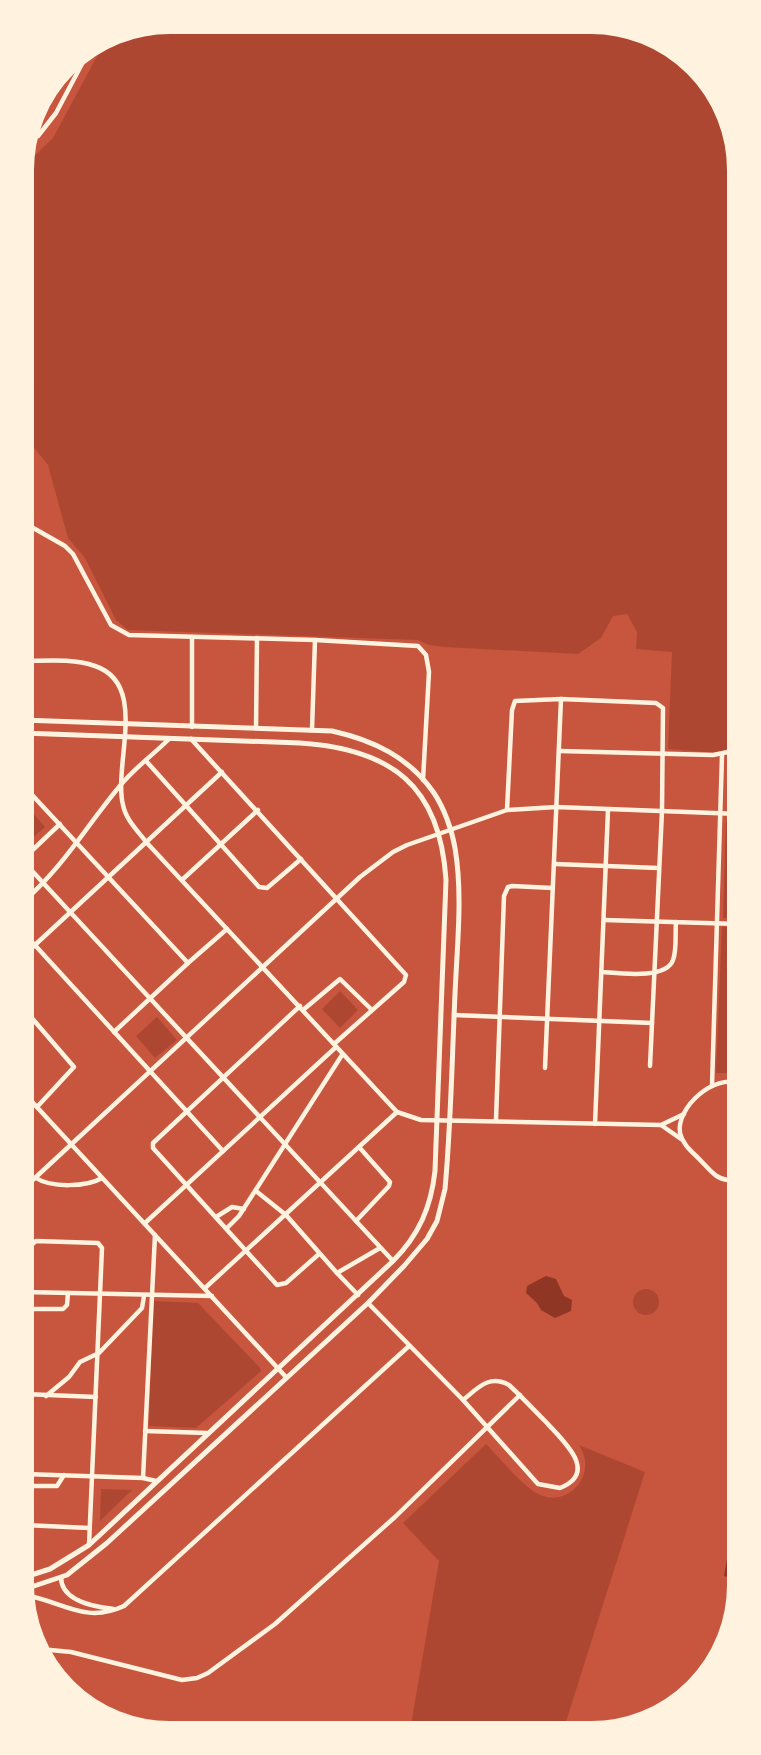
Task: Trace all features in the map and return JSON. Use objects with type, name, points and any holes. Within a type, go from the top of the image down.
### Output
[{"type":"street","points":[[38,136],[56,113],[83,61]]},
{"type":"street","points":[[30,526],[64,546],[73,554],[111,625],[129,635],[414,645],[423,651],[428,667],[430,695],[423,780]]},
{"type":"street","points":[[192,636],[192,727]]},
{"type":"street","points":[[256,728],[257,638]]},
{"type":"street","points":[[312,730],[315,640]]},
{"type":"street","points":[[30,661],[76,662],[104,670],[123,693],[125,725],[121,785],[127,818],[147,843],[183,879],[302,1008],[342,1055],[397,1112],[421,1120],[661,1125],[684,1114],[712,1086],[731,1082]]},
{"type":"street","points":[[507,810],[513,704],[519,699],[660,704],[663,713],[662,811],[650,1066]]},
{"type":"street","points":[[545,1068],[549,1020],[561,699]]},
{"type":"street","points":[[30,720],[312,730],[355,736],[380,746],[412,768],[423,780],[434,794],[450,829],[457,862],[454,1016],[445,1189],[437,1221],[427,1239],[368,1303],[285,1376],[162,1494],[78,1568],[61,1577],[30,1587]]},
{"type":"street","points":[[30,733],[335,745],[363,752],[387,765],[416,791],[434,817],[444,849],[446,880],[433,1191],[427,1214],[406,1249],[89,1545],[50,1569],[30,1575]]},
{"type":"street","points":[[30,896],[45,883],[78,843],[121,785],[169,739]]},
{"type":"street","points":[[145,1223],[404,982],[406,975],[191,739]]},
{"type":"street","points":[[560,751],[722,755],[731,752]]},
{"type":"street","points":[[712,1086],[722,755]]},
{"type":"street","points":[[147,762],[263,889],[301,859]]},
{"type":"street","points":[[30,949],[222,772]]},
{"type":"street","points":[[30,794],[110,877],[188,963]]},
{"type":"street","points":[[30,1183],[338,898],[393,852],[450,829],[507,810],[556,807],[731,814]]},
{"type":"street","points":[[183,879],[258,810]]},
{"type":"street","points":[[595,1124],[608,810]]},
{"type":"street","points":[[30,853],[60,825]]},
{"type":"street","points":[[555,864],[658,868]]},
{"type":"street","points":[[30,868],[393,1261]]},
{"type":"street","points":[[496,1120],[506,891],[512,886],[553,888]]},
{"type":"street","points":[[604,920],[731,924]]},
{"type":"street","points":[[602,972],[654,974],[670,966],[673,960],[676,922]]},
{"type":"street","points":[[114,1032],[227,929]]},
{"type":"street","points":[[30,940],[223,1151]]},
{"type":"street","points":[[319,1254],[281,1285],[272,1281],[227,1228],[154,1150],[152,1145],[224,1076],[302,1008],[340,979],[372,1010]]},
{"type":"street","points":[[454,1016],[652,1023]]},
{"type":"street","points":[[31,1017],[74,1067],[37,1107]]},
{"type":"street","points":[[227,1228],[256,1191],[342,1055]]},
{"type":"street","points":[[30,1100],[285,1376]]},
{"type":"street","points":[[205,1288],[397,1112]]},
{"type":"street","points":[[683,1141],[680,1128],[684,1114]]},
{"type":"street","points":[[661,1125],[683,1141],[719,1178],[731,1178]]},
{"type":"street","points":[[356,1221],[389,1186],[390,1182],[359,1147]]},
{"type":"street","points":[[36,1178],[47,1183],[87,1183],[102,1178]]},
{"type":"street","points":[[256,1191],[286,1215],[358,1295]]},
{"type":"street","points":[[216,1217],[232,1207],[244,1209]]},
{"type":"street","points":[[143,1478],[155,1234]]},
{"type":"street","points":[[89,1545],[99,1353],[101,1295],[100,1245],[36,1241],[30,1246],[30,1292],[101,1295],[144,1296],[212,1296]]},
{"type":"street","points":[[337,1273],[380,1248]]},
{"type":"street","points":[[30,1309],[63,1309],[67,1305],[68,1293]]},
{"type":"street","points":[[46,1396],[66,1380],[80,1362],[99,1353],[142,1308],[144,1296]]},
{"type":"street","points":[[368,1303],[489,1427],[538,1484],[560,1488],[574,1480],[578,1470],[571,1449],[520,1395],[499,1380],[491,1380],[463,1400]]},
{"type":"street","points":[[31,1597],[93,1615],[116,1610],[130,1603],[409,1346]]},
{"type":"street","points":[[30,1395],[96,1397]]},
{"type":"street","points":[[46,1650],[71,1652],[182,1680],[208,1673],[275,1624],[395,1516],[520,1395]]},
{"type":"street","points":[[145,1431],[207,1433]]},
{"type":"street","points":[[30,1474],[93,1475],[156,1481]]},
{"type":"street","points":[[30,1486],[57,1486],[64,1475]]},
{"type":"street","points":[[30,1525],[89,1528]]},
{"type":"street","points":[[61,1577],[63,1588],[71,1596],[95,1606],[116,1610]]},
{"type":"shaded area","points":[[161,30],[600,30],[636,37],[653,44],[683,65],[702,85],[712,100],[726,134],[730,152],[731,747],[718,753],[668,749],[672,652],[636,649],[637,632],[627,614],[613,616],[601,638],[578,654],[444,647],[429,645],[418,640],[128,630],[116,620],[85,558],[68,538],[48,465],[30,442],[30,161],[53,138],[101,48],[125,37]]},
{"type":"shaded area","points":[[30,809],[45,827],[30,840]]},
{"type":"shaded area","points":[[726,822],[731,822],[731,918],[723,918]]},
{"type":"shaded area","points":[[722,927],[731,927],[731,1073],[716,1073]]},
{"type":"shaded area","points":[[340,991],[358,1010],[340,1028],[322,1009]]},
{"type":"shaded area","points":[[157,1017],[177,1040],[155,1058],[136,1036]]},
{"type":"shaded area","points":[[546,1276],[556,1279],[564,1296],[572,1300],[571,1311],[555,1318],[541,1310],[526,1293],[527,1286]]},
{"type":"shaded area","points":[[646,1289],[655,1293],[659,1302],[655,1311],[646,1315],[637,1311],[633,1302],[637,1293]]},
{"type":"shaded area","points":[[153,1301],[198,1303],[260,1368],[261,1371],[196,1428],[149,1426]]},
{"type":"shaded area","points":[[486,1444],[521,1481],[545,1497],[567,1494],[576,1488],[582,1479],[585,1468],[584,1457],[579,1445],[645,1472],[565,1725],[411,1725],[439,1561],[403,1523]]},
{"type":"shaded area","points":[[101,1489],[132,1490],[100,1521]]},
{"type":"shaded area","points":[[731,1550],[731,1571],[728,1577],[724,1576],[728,1554]]}]
